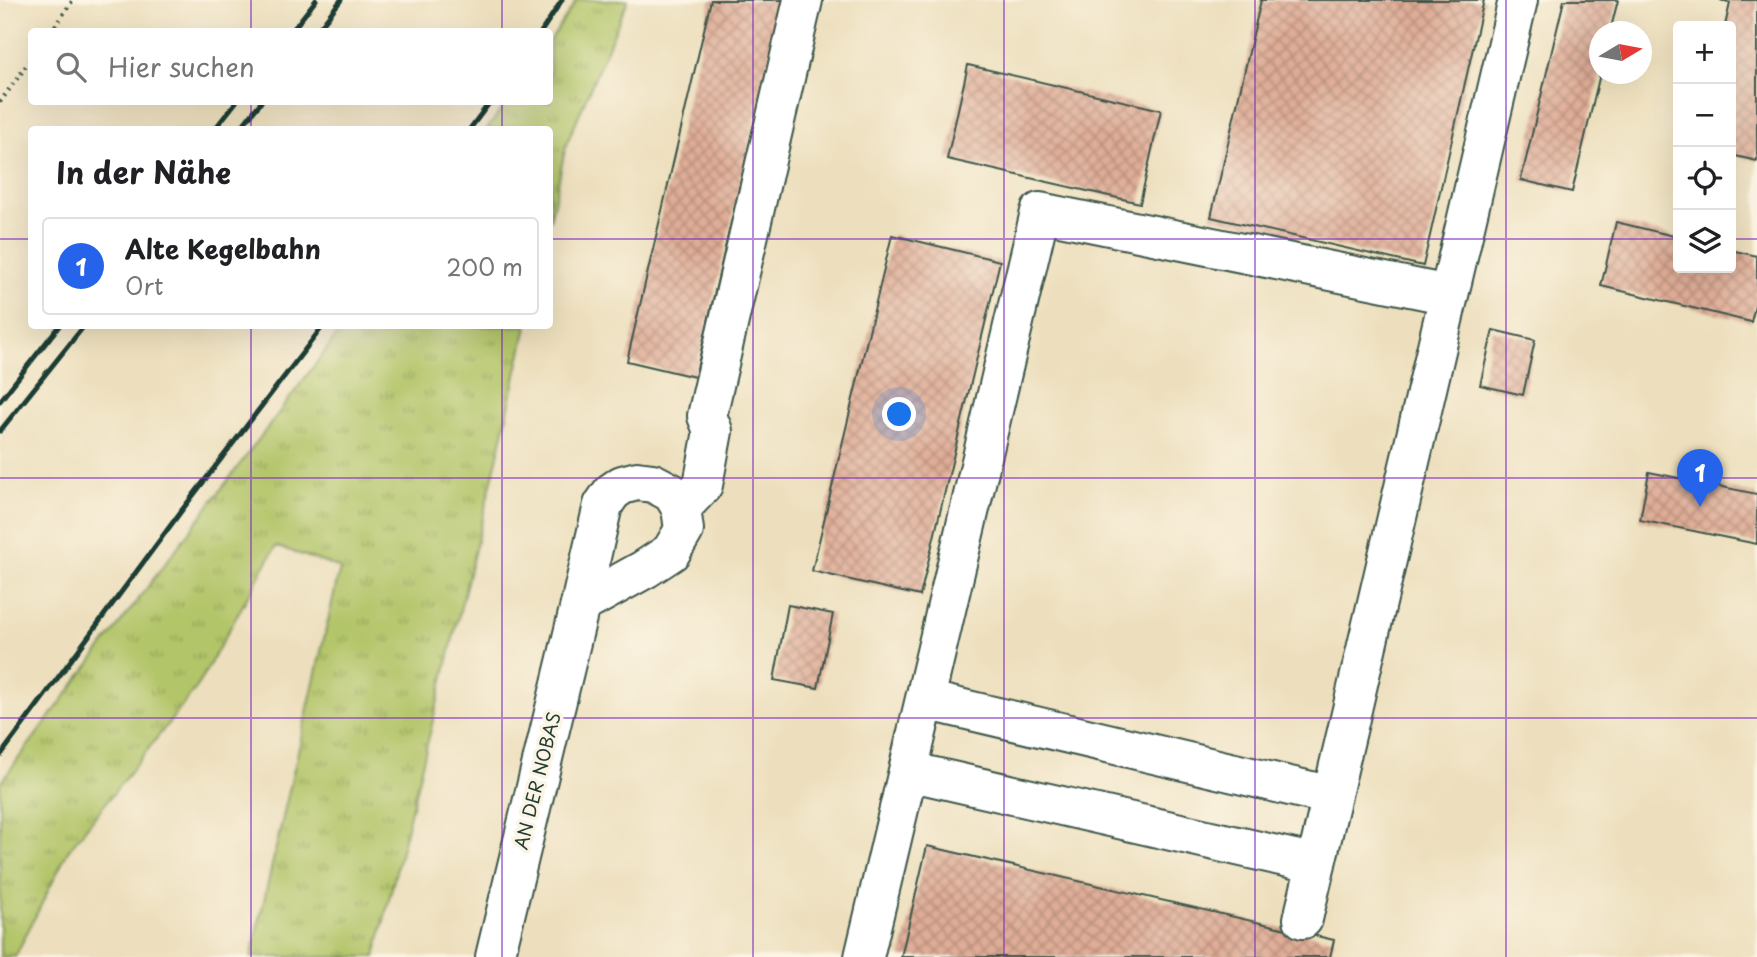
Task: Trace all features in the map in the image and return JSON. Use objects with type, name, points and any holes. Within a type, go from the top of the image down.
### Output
[{"type":"street","points":[[580,605],[646,569],[671,552],[684,530],[681,508],[703,485],[713,431],[706,415],[803,0]]},
{"type":"street","points":[[1303,919],[1518,0]]},
{"type":"street","points":[[864,957],[1040,212],[1449,295]]},
{"type":"street","name":"AN DER NOBAS","points":[[495,957],[603,505],[612,492],[622,485],[637,481],[653,483],[672,493],[681,508]]},
{"type":"street","points":[[925,700],[1332,796]]},
{"type":"street","points":[[908,771],[1316,864]]},
{"type":"path","points":[[54,28],[73,0]]},
{"type":"path","points":[[0,102],[28,64]]},
{"type":"green space","points":[[577,0],[628,0],[566,145],[553,207],[553,126],[489,126],[505,105],[553,105],[553,36]]},
{"type":"green space","points":[[342,329],[526,329],[375,957],[251,957],[340,568],[276,546],[197,687],[68,851],[15,957],[0,957],[0,783]]},
{"type":"building","points":[[711,0],[783,0],[695,377],[627,361]]},
{"type":"building","points":[[1261,0],[1484,0],[1423,266],[1211,217]]},
{"type":"building","points":[[1564,0],[1618,0],[1613,21],[1589,21],[1589,84],[1598,84],[1572,192],[1521,180]]},
{"type":"building","points":[[1720,0],[1757,0],[1757,161],[1736,156],[1736,21],[1726,21],[1730,3]]},
{"type":"building","points":[[968,65],[1161,110],[1140,203],[947,159]]},
{"type":"building","points":[[1616,222],[1673,236],[1673,273],[1736,273],[1736,251],[1757,256],[1757,298],[1751,322],[1601,286]]},
{"type":"building","points":[[892,235],[1000,261],[920,596],[812,571]]},
{"type":"building","points":[[1493,330],[1535,340],[1523,395],[1480,385]]},
{"type":"building","points":[[1649,472],[1757,494],[1757,544],[1640,520]]},
{"type":"building","points":[[788,605],[833,614],[818,688],[774,680]]},
{"type":"building","points":[[927,846],[1334,940],[1330,957],[901,957]]},
{"type":"railway","points":[[294,28],[316,0]]},
{"type":"railway","points":[[319,28],[341,0]]},
{"type":"railway","points":[[544,28],[562,0]]},
{"type":"railway","points":[[217,126],[234,105]]},
{"type":"railway","points":[[242,126],[259,105]]},
{"type":"railway","points":[[472,126],[488,105]]},
{"type":"railway","points":[[0,401],[57,329]]},
{"type":"railway","points":[[0,431],[82,329]]},
{"type":"railway","points":[[0,756],[182,510],[321,329]]},
{"type":"place","name":"Alte Kegelbahn","points":[[1700,507]]}]
